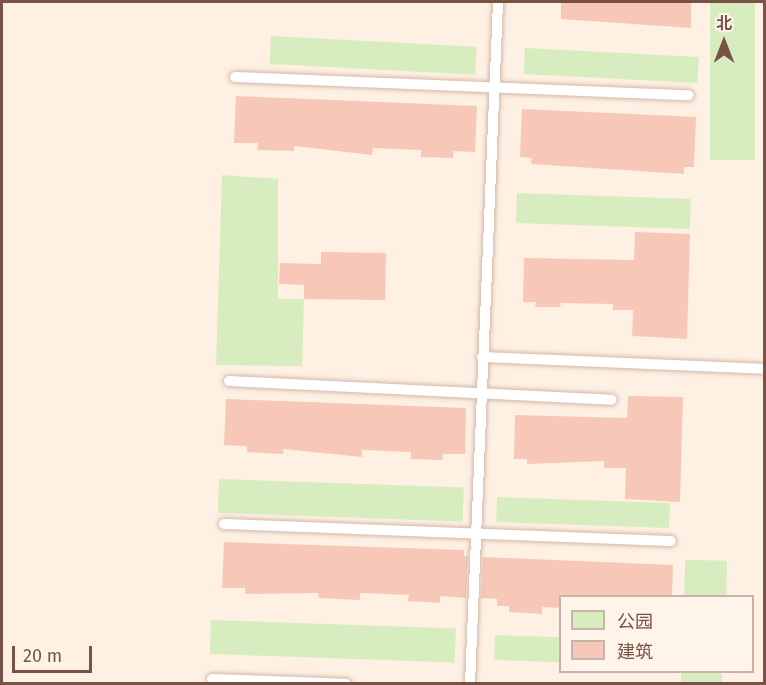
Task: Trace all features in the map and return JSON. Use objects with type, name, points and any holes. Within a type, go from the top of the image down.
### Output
[{"type":"lane","points":[[470,684],[498,2]]},
{"type":"lane","points":[[235,77],[689,95]]},
{"type":"lane","points":[[482,357],[765,369]]},
{"type":"lane","points":[[229,381],[612,400]]},
{"type":"lane","points":[[224,524],[671,541]]},
{"type":"lane","points":[[212,679],[346,684]]},
{"type":"green space","points":[[710,2],[755,2],[755,160],[710,160]]},
{"type":"green space","points":[[271,36],[477,47],[475,75],[270,64]]},
{"type":"green space","points":[[525,48],[699,57],[697,83],[524,74]]},
{"type":"green space","points":[[222,175],[278,179],[278,299],[304,299],[302,366],[216,365]]},
{"type":"green space","points":[[517,193],[691,199],[690,229],[516,223]]},
{"type":"green space","points":[[219,479],[464,488],[463,522],[218,513]]},
{"type":"green space","points":[[497,497],[670,503],[669,528],[496,522]]},
{"type":"green space","points":[[685,560],[727,561],[726,595],[684,595]]},
{"type":"green space","points":[[211,620],[456,629],[455,663],[210,654]]},
{"type":"green space","points":[[495,635],[559,637],[559,662],[494,660]]},
{"type":"green space","points":[[681,673],[722,673],[722,683],[681,683]]},
{"type":"building","points":[[561,2],[691,2],[691,28],[561,19]]},
{"type":"building","points":[[236,96],[477,106],[475,152],[453,151],[453,158],[421,157],[421,150],[373,148],[372,155],[294,146],[294,151],[257,150],[258,143],[234,143]]},
{"type":"building","points":[[522,109],[696,117],[694,167],[684,167],[684,174],[531,164],[532,158],[520,157]]},
{"type":"building","points":[[635,232],[690,234],[687,339],[632,336],[633,310],[613,310],[613,304],[561,303],[560,307],[535,307],[536,302],[523,302],[524,258],[634,260]]},
{"type":"building","points":[[321,252],[386,253],[385,300],[304,299],[304,285],[279,284],[280,263],[321,264]]},
{"type":"building","points":[[628,396],[683,397],[680,502],[625,499],[626,468],[604,468],[604,461],[527,464],[527,459],[514,459],[515,415],[627,418]]},
{"type":"building","points":[[226,399],[466,408],[465,454],[443,454],[442,460],[411,459],[411,452],[362,450],[362,457],[283,449],[283,454],[247,452],[247,446],[224,445]]},
{"type":"building","points":[[224,542],[464,550],[464,556],[468,556],[466,598],[440,596],[440,603],[408,601],[409,595],[360,593],[360,600],[319,598],[318,593],[245,594],[245,588],[222,588]]},
{"type":"building","points":[[483,557],[673,565],[672,595],[559,595],[559,608],[542,607],[542,614],[509,612],[509,606],[497,606],[497,599],[481,598]]}]
